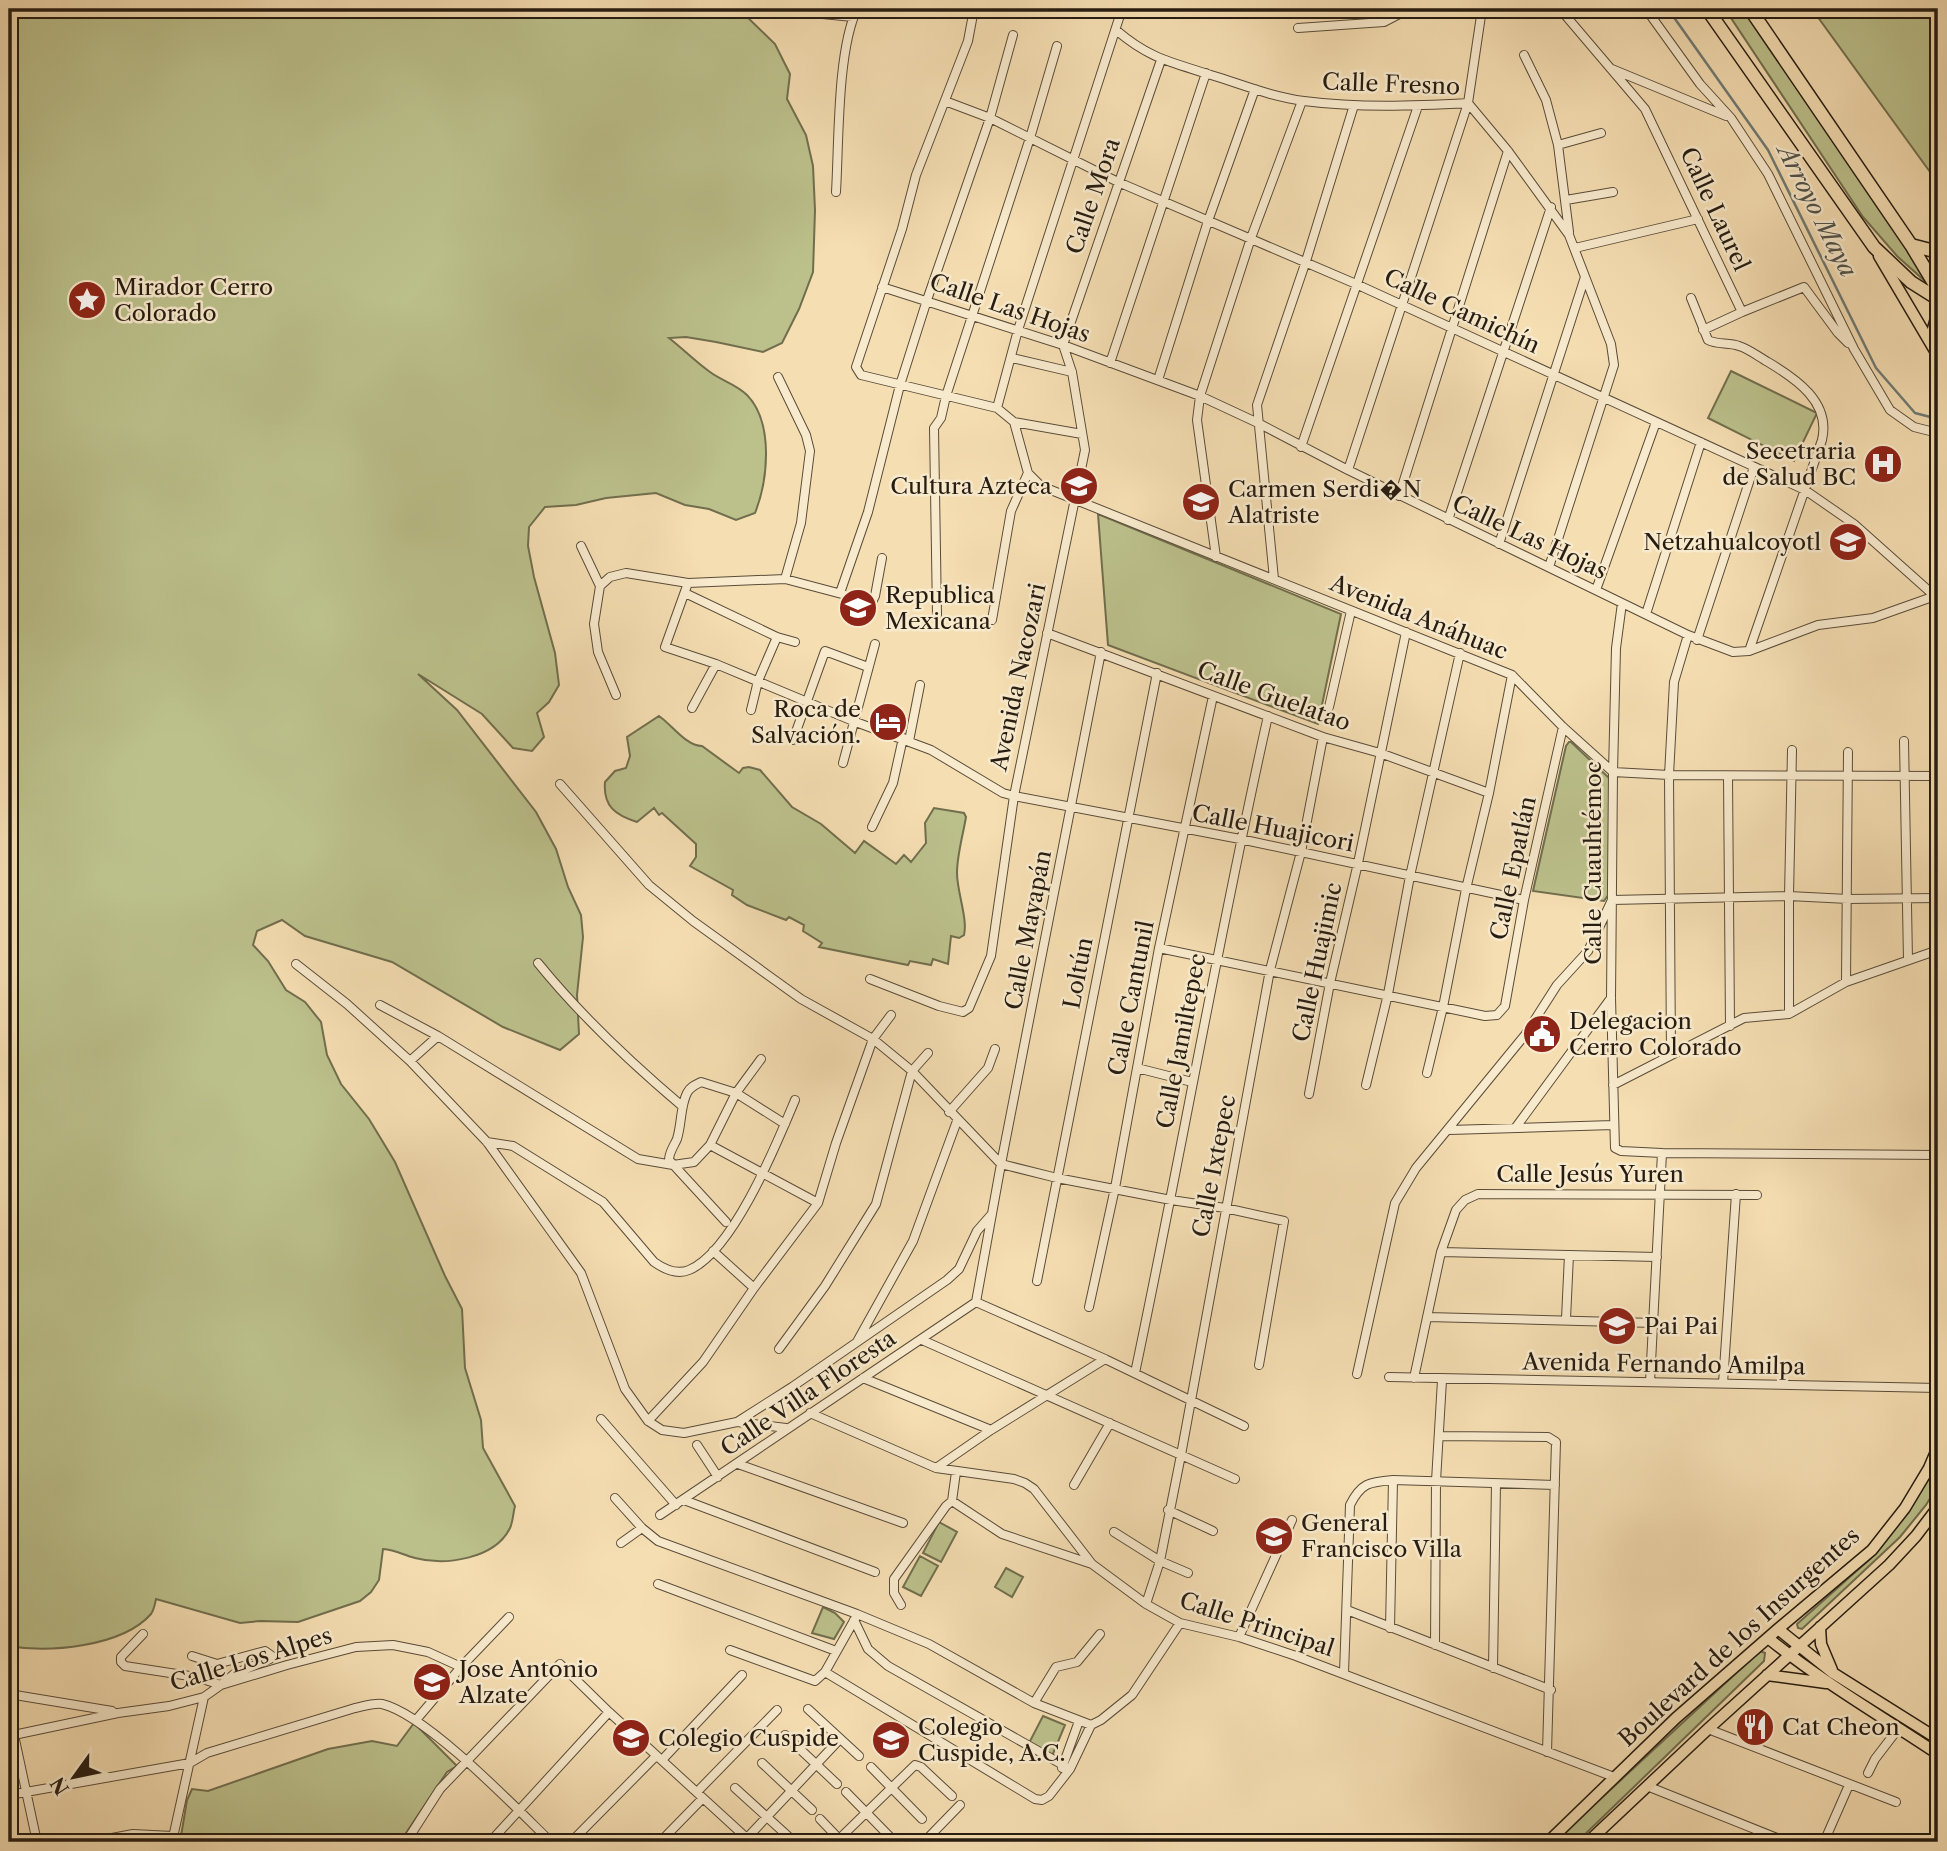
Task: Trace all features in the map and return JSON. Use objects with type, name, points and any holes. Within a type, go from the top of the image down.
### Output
[{"type":"highway","points":[[1707,9],[1874,247],[1911,282],[1938,299]]},
{"type":"highway","points":[[1750,9],[1911,245],[1938,290]]},
{"type":"highway","points":[[1911,245],[1938,252]]},
{"type":"main road","points":[[1874,247],[1937,352]]},
{"type":"main road","points":[[1937,352],[1933,329],[1938,311]]},
{"type":"main road","name":"Boulevard de los Insurgentes","points":[[1548,1842],[1676,1718],[1872,1550],[1905,1508],[1938,1447]]},
{"type":"main road","name":"Boulevard de los Insurgentes","points":[[1588,1842],[1707,1729],[1889,1566],[1938,1509]]},
{"type":"main road","points":[[1820,1627],[1823,1653],[1832,1678]]},
{"type":"main road","points":[[1777,1629],[1832,1678],[1898,1729],[1938,1754]]},
{"type":"main road","points":[[1768,1637],[1789,1655],[1938,1739]]},
{"type":"main road","points":[[1767,1675],[1832,1678]]},
{"type":"street","points":[[772,9],[855,13],[844,66],[836,192]]},
{"type":"street","points":[[974,9],[968,41],[916,175],[902,229],[856,368],[861,375],[997,408],[1014,422],[1082,434]]},
{"type":"street","points":[[997,408],[1018,330],[1122,9]]},
{"type":"street","points":[[1297,28],[1384,22],[1409,9]]},
{"type":"street","points":[[1348,470],[1468,103],[1482,9]]},
{"type":"street","name":"Calle Laurel","points":[[1560,9],[1645,109],[1742,312]]},
{"type":"street","points":[[1646,9],[1700,84],[1731,118],[1768,174],[1854,349],[1890,410],[1914,427],[1938,433]]},
{"type":"street","name":"Calle Fresno","points":[[1116,30],[1138,48],[1161,60],[1301,101],[1418,106],[1468,103],[1508,150],[1569,235],[1611,345],[1614,365],[1549,567]]},
{"type":"street","points":[[840,593],[868,512],[900,385],[990,118],[1013,35]]},
{"type":"street","points":[[937,615],[934,428],[941,418],[1057,47]]},
{"type":"street","points":[[1524,55],[1546,100],[1558,145],[1569,235]]},
{"type":"street","name":"Calle Mora","points":[[1063,345],[1161,60]]},
{"type":"street","points":[[1609,68],[1731,118]]},
{"type":"street","points":[[1110,363],[1206,74]]},
{"type":"street","points":[[1158,380],[1208,221],[1255,89]]},
{"type":"street","name":"Calle Camichín","points":[[945,101],[990,118],[1118,182],[1306,261],[1805,490],[1854,524],[1937,597]]},
{"type":"street","points":[[1216,557],[1197,420],[1200,396],[1251,238],[1301,101]]},
{"type":"street","points":[[1273,579],[1257,405],[1306,261],[1354,105]]},
{"type":"street","points":[[1301,447],[1418,106]]},
{"type":"street","points":[[1558,145],[1601,133]]},
{"type":"street","points":[[1399,495],[1508,150]]},
{"type":"street","points":[[1566,200],[1613,192]]},
{"type":"street","points":[[1448,520],[1551,207]]},
{"type":"street","points":[[1575,248],[1698,219]]},
{"type":"street","points":[[1499,544],[1586,276]]},
{"type":"street","name":"Calle Las Hojas","points":[[882,287],[1063,345],[1200,396],[1697,640],[1733,652],[1749,652]]},
{"type":"street","points":[[1703,330],[1804,287],[1838,333],[1854,349]]},
{"type":"street","points":[[1691,298],[1710,342],[1739,345],[1798,380],[1822,414],[1824,433],[1749,652]]},
{"type":"street","name":"Avenida Nacozari","points":[[870,979],[939,1006],[963,1012],[969,1008],[991,956],[1014,796],[1085,450],[1072,372],[1063,345]]},
{"type":"street","name":"Calle Las Hojas","points":[[1012,358],[1072,372]]},
{"type":"street","points":[[778,377],[806,435],[810,450],[801,523],[785,579]]},
{"type":"street","points":[[992,620],[1011,511],[1028,473],[1014,422]]},
{"type":"street","points":[[1596,590],[1656,422]]},
{"type":"street","points":[[1646,614],[1701,442]]},
{"type":"street","points":[[1697,640],[1754,467]]},
{"type":"street","name":"Avenida Anáhuac","points":[[1028,473],[1041,486],[1073,500],[1512,675],[1563,727],[1613,772]]},
{"type":"street","points":[[581,546],[600,586],[594,624],[598,652],[616,695]]},
{"type":"street","points":[[687,588],[785,579],[872,602],[882,558]]},
{"type":"street","points":[[600,586],[610,577],[626,573],[687,588],[777,637],[795,642]]},
{"type":"street","name":"Calle Huajicori","points":[[687,588],[665,647],[716,664],[853,721],[932,750],[1003,793],[1358,863],[1524,900]]},
{"type":"street","points":[[1749,652],[1818,625],[1873,618],[1937,597]]},
{"type":"street","name":"Calle Cuauhtémoc","points":[[1622,603],[1616,648],[1613,772],[1613,1144],[1618,1151],[1662,1153],[1938,1154]]},
{"type":"street","points":[[1329,706],[1351,611]]},
{"type":"street","name":"Calle Huajimic","points":[[1309,1094],[1330,983],[1406,632]]},
{"type":"street","name":"Calle Guelatao","points":[[1047,633],[1323,737],[1380,753],[1489,793]]},
{"type":"street","points":[[1671,1055],[1669,775],[1674,682],[1688,635]]},
{"type":"street","points":[[751,710],[758,681],[777,637]]},
{"type":"street","points":[[843,763],[875,644]]},
{"type":"street","points":[[793,740],[825,651],[868,667]]},
{"type":"street","name":"Calle Mayapán","points":[[976,1302],[1000,1164],[1101,652]]},
{"type":"street","points":[[1366,1085],[1388,994],[1410,876],[1460,653]]},
{"type":"street","points":[[692,708],[716,664]]},
{"type":"street","name":"Loltún","points":[[1037,1281],[1157,673]]},
{"type":"street","points":[[1427,1073],[1489,793],[1512,675]]},
{"type":"street","points":[[873,827],[893,783],[920,685]]},
{"type":"street","name":"Calle Cantunil","points":[[1089,1307],[1115,1188],[1158,948],[1213,696]]},
{"type":"street","name":"Calle Jamiltepec","points":[[1135,1373],[1240,839],[1268,716]]},
{"type":"street","name":"Calle Epatlán","points":[[1443,1007],[1485,1016],[1497,1015],[1505,1006],[1524,900],[1563,727]]},
{"type":"street","name":"Calle Ixtepec","points":[[1146,1604],[1160,1560],[1181,1455],[1270,970],[1301,852],[1323,737]]},
{"type":"street","points":[[1904,741],[1908,960]]},
{"type":"street","points":[[1789,1014],[1788,896],[1792,750]]},
{"type":"street","points":[[1846,982],[1848,752]]},
{"type":"street","points":[[1613,772],[1728,776],[1938,776]]},
{"type":"street","points":[[1728,776],[1730,1026]]},
{"type":"street","points":[[560,784],[657,892],[801,999],[873,1039],[912,1071],[1000,1164],[1057,1178],[1284,1221],[1259,1365]]},
{"type":"street","points":[[1357,1374],[1395,1203],[1416,1168],[1525,1035],[1557,985],[1588,951],[1612,900],[1788,896],[1848,899],[1938,898]]},
{"type":"street","points":[[1158,948],[1443,1007]]},
{"type":"street","points":[[1613,1085],[1744,1018],[1789,1014],[1846,982],[1938,950]]},
{"type":"street","points":[[538,962],[568,1000],[612,1045],[682,1106]]},
{"type":"street","points":[[296,964],[347,1004],[410,1061],[487,1142],[580,1273],[621,1380],[648,1421],[703,1362],[818,1203],[873,1039],[891,1015]]},
{"type":"street","points":[[1516,1127],[1612,998]]},
{"type":"street","points":[[380,1005],[438,1036],[638,1158],[673,1165],[694,1162],[710,1145],[736,1093],[761,1059]]},
{"type":"street","points":[[410,1061],[438,1036]]},
{"type":"street","points":[[949,1112],[988,1068],[995,1049]]},
{"type":"street","points":[[779,1349],[825,1286],[876,1204],[912,1071],[928,1053]]},
{"type":"street","points":[[1137,1068],[1192,1082]]},
{"type":"street","points":[[726,1222],[668,1157],[677,1140],[682,1106],[689,1090],[701,1082],[736,1093],[785,1124]]},
{"type":"street","points":[[487,1142],[513,1146],[603,1202],[654,1262],[674,1272],[688,1271],[713,1251],[747,1203],[795,1100]]},
{"type":"street","points":[[857,1343],[905,1258],[957,1121]]},
{"type":"street","points":[[1449,1130],[1613,1125]]},
{"type":"street","points":[[710,1145],[818,1203]]},
{"type":"street","points":[[1650,1382],[1662,1153]]},
{"type":"street","name":"Calle Jesús Yuren","points":[[1414,1378],[1441,1252],[1456,1210],[1465,1200],[1478,1194],[1757,1195]]},
{"type":"street","points":[[1723,1383],[1736,1194]]},
{"type":"street","name":"Calle Mayapán","points":[[648,1421],[662,1430],[674,1433],[737,1422],[947,1280],[959,1269],[977,1231],[991,1215]]},
{"type":"street","points":[[713,1251],[754,1288]]},
{"type":"street","points":[[1441,1252],[1657,1257]]},
{"type":"street","points":[[1566,1319],[1569,1255]]},
{"type":"street","points":[[976,1302],[1105,1359],[1244,1426]]},
{"type":"street","name":"Calle Villa Floresta","points":[[660,1515],[976,1302]]},
{"type":"street","points":[[1427,1317],[1654,1323]]},
{"type":"street","points":[[922,1340],[1235,1479]]},
{"type":"street","points":[[936,1468],[991,1430],[1105,1359]]},
{"type":"street","name":"Avenida Fernando Amilpa","points":[[1389,1377],[1938,1388]]},
{"type":"street","points":[[863,1378],[991,1430]]},
{"type":"street","points":[[1435,1645],[1436,1481],[1442,1380]]},
{"type":"street","name":"Calle Principal","points":[[810,1413],[936,1468],[1014,1479],[1025,1483],[1034,1489],[1092,1564],[1146,1604],[1180,1623],[1239,1637],[1344,1673],[1614,1777]]},
{"type":"street","points":[[601,1419],[680,1502],[875,1572]]},
{"type":"street","points":[[737,1422],[786,1428]]},
{"type":"street","points":[[1074,1485],[1110,1423]]},
{"type":"street","points":[[1439,1436],[1548,1437],[1556,1442],[1551,1690],[1547,1752]]},
{"type":"street","points":[[697,1445],[718,1477]]},
{"type":"street","points":[[738,1464],[903,1523]]},
{"type":"street","points":[[901,1605],[894,1593],[894,1579],[952,1501],[956,1472]]},
{"type":"street","points":[[1344,1673],[1350,1506],[1357,1491],[1371,1482],[1393,1480],[1555,1485]]},
{"type":"street","points":[[1391,1628],[1393,1480]]},
{"type":"street","points":[[1493,1668],[1496,1484]]},
{"type":"street","points":[[615,1497],[642,1528],[658,1541],[929,1644],[1034,1703],[1091,1724],[1101,1720],[1132,1695],[1180,1623]]},
{"type":"street","points":[[952,1501],[1002,1534],[1092,1564]]},
{"type":"street","points":[[1168,1510],[1213,1531]]},
{"type":"street","points":[[1239,1637],[1292,1520]]},
{"type":"street","points":[[621,1544],[642,1528]]},
{"type":"street","points":[[1114,1532],[1160,1560],[1188,1573]]},
{"type":"street","points":[[658,1584],[836,1651]]},
{"type":"street","points":[[1346,1609],[1551,1690]]},
{"type":"street","points":[[416,1720],[461,1667],[509,1617]]},
{"type":"street","points":[[730,1650],[815,1681],[825,1672],[855,1618]]},
{"type":"street","points":[[855,1618],[869,1649],[888,1666],[1066,1767]]},
{"type":"street","points":[[143,1634],[121,1657],[125,1666],[196,1677],[221,1685],[234,1674],[272,1656],[265,1651],[217,1664],[192,1656]]},
{"type":"street","points":[[1034,1703],[1056,1667],[1077,1661],[1100,1634]]},
{"type":"street","name":"Calle Los Alpes","points":[[11,1735],[204,1698],[221,1685],[356,1647],[393,1646],[428,1652],[461,1667]]},
{"type":"street","points":[[407,1842],[440,1789],[560,1664],[749,1840],[840,1739]]},
{"type":"street","points":[[825,1672],[1035,1799],[1042,1800],[1049,1796],[1063,1777],[1079,1721]]},
{"type":"street","points":[[571,1842],[742,1675]]},
{"type":"street","points":[[9,1694],[118,1713]]},
{"type":"street","points":[[91,1842],[134,1834],[172,1839],[204,1698]]},
{"type":"street","points":[[9,1795],[190,1763],[207,1753],[379,1703],[401,1710],[416,1720],[466,1762],[551,1842]]},
{"type":"street","points":[[808,1709],[859,1756]]},
{"type":"street","points":[[660,1842],[777,1710]]},
{"type":"street","points":[[490,1842],[609,1712]]},
{"type":"street","points":[[1066,1767],[1091,1724]]},
{"type":"street","points":[[1707,1729],[1896,1802]]},
{"type":"street","points":[[1861,1790],[1875,1759],[1898,1729]]},
{"type":"street","points":[[11,1735],[37,1842]]},
{"type":"street","points":[[785,1735],[837,1784]]},
{"type":"street","points":[[762,1763],[812,1810]]},
{"type":"street","points":[[820,1819],[839,1841],[890,1787],[915,1765],[920,1766],[952,1796]]},
{"type":"street","points":[[871,1767],[922,1819]]},
{"type":"street","points":[[1824,1842],[1849,1785]]},
{"type":"street","points":[[1647,1786],[1787,1842]]},
{"type":"street","points":[[735,1788],[790,1838]]},
{"type":"street","points":[[846,1792],[895,1842]]},
{"type":"street","points":[[924,1842],[960,1805]]},
{"type":"green space","points":[[9,9],[742,9],[775,44],[790,74],[787,99],[806,135],[813,166],[815,210],[813,272],[782,343],[763,352],[686,337],[669,338],[710,372],[743,391],[756,407],[765,436],[766,452],[763,485],[755,513],[736,520],[656,493],[545,507],[529,527],[528,546],[555,653],[559,685],[549,702],[537,713],[544,737],[532,751],[513,748],[482,714],[418,674],[457,710],[536,812],[556,849],[568,887],[581,915],[583,937],[577,995],[579,1034],[560,1050],[503,1027],[392,962],[305,936],[282,920],[257,931],[253,945],[268,961],[286,990],[305,1002],[321,1022],[327,1055],[341,1084],[369,1119],[395,1162],[462,1309],[465,1368],[481,1420],[483,1448],[515,1506],[510,1528],[503,1539],[493,1547],[468,1558],[427,1560],[383,1549],[379,1580],[371,1592],[360,1601],[298,1622],[240,1623],[156,1599],[151,1614],[122,1634],[84,1645],[44,1649],[9,1646]]},
{"type":"green space","points":[[1725,9],[1743,9],[1925,276],[1926,282],[1897,256],[1863,217]]},
{"type":"green space","points":[[1812,9],[1938,9],[1938,183]]},
{"type":"green space","points":[[1731,371],[1817,413],[1794,461],[1708,418]]},
{"type":"green space","points":[[1098,514],[1341,614],[1318,724],[1108,645]]},
{"type":"green space","points":[[659,716],[685,739],[702,746],[739,773],[743,768],[749,767],[760,770],[792,807],[821,824],[855,853],[864,841],[896,864],[904,855],[911,862],[926,843],[925,823],[934,808],[964,813],[966,817],[957,873],[965,929],[964,935],[959,938],[951,936],[948,964],[933,959],[931,965],[910,961],[908,965],[819,947],[822,943],[803,931],[804,925],[789,917],[786,920],[747,905],[732,895],[733,890],[690,866],[696,857],[696,844],[662,813],[659,815],[654,808],[637,822],[617,813],[608,803],[605,782],[615,771],[626,768],[630,756],[627,737]]},
{"type":"green space","points":[[1569,742],[1609,778],[1609,894],[1604,901],[1533,891]]},
{"type":"green space","points":[[1938,1458],[1938,1485],[1926,1505],[1900,1537],[1802,1629],[1798,1628],[1797,1624],[1871,1558]]},
{"type":"green space","points":[[939,1522],[957,1532],[941,1562],[923,1553]]},
{"type":"green space","points":[[920,1556],[938,1566],[921,1596],[903,1587]]},
{"type":"green space","points":[[1006,1568],[1023,1577],[1012,1597],[995,1587]]},
{"type":"green space","points":[[823,1607],[844,1622],[834,1639],[812,1633]]},
{"type":"green space","points":[[1760,1651],[1765,1653],[1764,1661],[1577,1842],[1554,1842]]},
{"type":"green space","points":[[1043,1716],[1065,1725],[1052,1756],[1029,1743]]},
{"type":"green space","points":[[414,1723],[457,1766],[447,1772],[400,1842],[180,1842],[187,1800],[192,1789],[208,1791],[328,1749],[372,1741],[397,1746]]},
{"type":"waterway","name":"Arroyo Maya","points":[[1668,9],[1768,150],[1876,368],[1915,413],[1938,419]]},
{"type":"place","name":"Mirador Cerro Colorado","points":[[87,300]]},
{"type":"place","name":"Secetraria de Salud BC","points":[[1883,464]]},
{"type":"place","name":"Cultura Azteca","points":[[1079,486]]},
{"type":"place","name":"Carmen Serdi�N Alatriste","points":[[1201,502]]},
{"type":"place","name":"Netzahualcoyotl","points":[[1848,542]]},
{"type":"place","name":"Republica Mexicana","points":[[858,608]]},
{"type":"place","name":"Roca de Salvación.","points":[[888,722]]},
{"type":"place","name":"Delegacion Cerro Colorado","points":[[1542,1034]]},
{"type":"place","name":"Pai Pai","points":[[1617,1326]]},
{"type":"place","name":"General Francisco Villa","points":[[1274,1536]]},
{"type":"place","name":"Jose Antonio Alzate","points":[[432,1682]]},
{"type":"place","name":"Cat Cheon","points":[[1755,1727]]},
{"type":"place","name":"Colegio Cuspide","points":[[631,1738]]},
{"type":"place","name":"Colegio Cuspide, A.C.","points":[[891,1740]]}]
